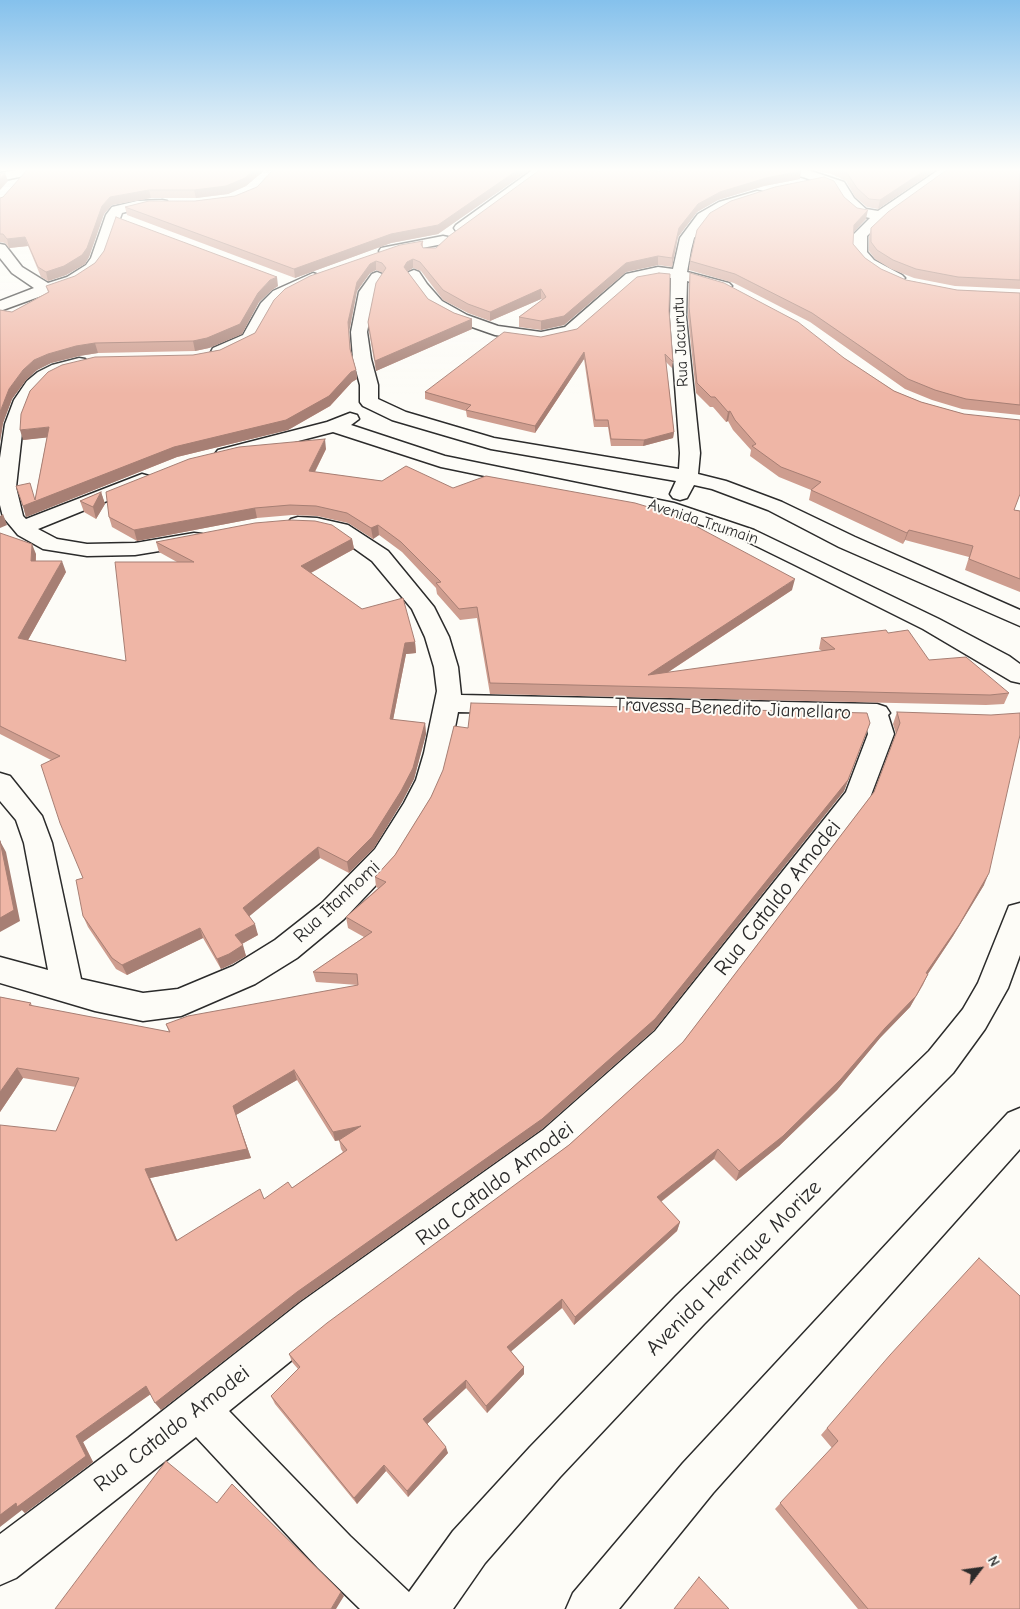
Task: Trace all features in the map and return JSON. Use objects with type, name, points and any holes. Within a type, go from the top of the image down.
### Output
[{"type":"street","points":[[9,285],[41,286],[72,280],[91,268],[98,259],[103,244]]},
{"type":"street","points":[[373,255],[420,244]]},
{"type":"street","points":[[404,276],[439,244]]},
{"type":"street","name":"Rua Jacurutu","points":[[674,509],[688,476],[690,453],[678,316],[678,274],[685,244]]},
{"type":"street","points":[[860,244],[860,253],[869,263],[885,274],[909,284]]},
{"type":"street","points":[[0,248],[17,270],[41,286]]},
{"type":"street","points":[[362,270],[368,271],[377,277],[404,276],[420,286],[436,304],[461,318],[494,330],[541,336],[570,330],[631,277],[658,272],[678,274],[705,280],[736,292]]},
{"type":"street","points":[[195,358],[216,354],[249,338],[267,306],[279,294],[287,282],[331,271]]},
{"type":"street","points":[[203,459],[334,426],[357,415],[369,402],[369,385],[362,359],[359,332],[367,292],[377,277]]},
{"type":"street","points":[[0,306],[41,286]]},
{"type":"street","points":[[98,360],[58,368],[44,376],[32,385],[7,425],[6,487],[13,517],[25,531],[51,544],[87,550],[135,549],[220,534]]},
{"type":"street","name":"Avenida Trumain","points":[[369,402],[399,416],[491,443],[688,476],[719,485],[775,506],[847,542],[998,611],[1020,619]]},
{"type":"street","name":"Avenida Trumain","points":[[334,426],[441,461],[674,509],[747,534],[931,624],[1020,675]]},
{"type":"street","points":[[23,528],[158,474]]},
{"type":"street","name":"Rua Itanhomi","points":[[0,970],[95,997],[143,1007],[181,1002],[244,975],[286,949],[333,911],[385,857],[416,807],[430,780],[448,691],[446,667],[437,637],[423,606],[380,556],[341,529],[317,524],[292,522],[274,524]]},
{"type":"street","name":"Travessa Benedito Jiamellaro","points":[[447,703],[889,714]]},
{"type":"street","name":"Rua Cataldo Amodei","points":[[0,1562],[315,1316],[555,1142],[667,1041],[858,796],[889,714]]},
{"type":"street","points":[[0,784],[28,816],[38,844],[67,989]]},
{"type":"street","name":"Avenida Henrique Morize","points":[[425,1609],[469,1548],[552,1456],[690,1310],[941,1062],[974,1018],[992,988],[1018,924]]},
{"type":"street","points":[[589,1609],[698,1478],[1020,1124]]},
{"type":"street","points":[[198,1409],[334,1552],[393,1609]]},
{"type":"building","points":[[28,244],[88,244],[82,255],[64,266],[46,272],[38,267]]},
{"type":"building","points":[[106,244],[189,244],[277,277],[270,280],[258,293],[240,324],[207,338],[193,341],[95,343],[76,346],[34,360],[23,370],[9,389],[0,412],[0,310],[12,312],[49,292],[46,286],[75,276],[95,263]]},
{"type":"building","points":[[226,244],[363,244],[294,269]]},
{"type":"building","points":[[421,244],[423,248],[436,248],[440,244],[675,244],[672,258],[658,256],[626,263],[564,316],[541,321],[519,317],[546,297],[541,289],[490,312],[468,304],[443,290],[420,262],[413,259],[407,262],[404,267],[428,299],[454,313],[472,319],[375,361],[368,322],[376,283],[386,268],[382,263],[376,261],[370,264],[357,282],[348,322],[350,349],[356,370],[351,372],[329,396],[286,420],[174,447],[23,506],[16,486],[30,483],[35,500],[49,427],[20,430],[21,414],[30,391],[48,372],[62,365],[95,357],[193,355],[220,350],[255,333],[274,300],[285,289],[310,276],[400,245]]},
{"type":"building","points":[[694,244],[853,244],[865,258],[881,269],[906,280],[957,290],[1020,293],[1020,405],[966,399],[935,390],[908,379],[812,313],[735,274],[690,261]]},
{"type":"building","points":[[873,244],[1020,244],[1020,280],[958,277],[916,269],[893,260],[877,250]]},
{"type":"building","points":[[659,273],[670,274],[669,311],[673,362],[665,354],[674,432],[644,440],[611,439],[608,420],[595,420],[584,352],[535,426],[466,410],[471,405],[425,392],[504,332],[541,337],[577,329],[637,277]]},
{"type":"building","points":[[690,273],[724,283],[798,322],[844,358],[894,391],[921,402],[964,414],[1020,420],[1020,494],[1014,510],[1020,511],[1020,579],[969,559],[973,546],[909,530],[907,533],[811,490],[821,482],[781,467],[752,446],[756,444],[735,420],[730,411],[728,412],[715,397],[711,397],[697,383],[689,307]]},
{"type":"building","points":[[325,439],[309,471],[382,481],[406,466],[453,488],[486,476],[635,503],[675,515],[795,579],[648,675],[835,649],[821,638],[886,630],[888,633],[908,630],[929,660],[966,657],[1009,693],[990,695],[490,683],[477,607],[459,609],[436,583],[441,582],[401,542],[378,525],[371,528],[347,513],[316,506],[290,505],[255,508],[134,530],[109,517],[106,492],[189,459],[239,447]]},
{"type":"building","points":[[101,492],[93,507],[80,501]]},
{"type":"building","points":[[290,520],[315,521],[332,525],[352,539],[301,566],[362,609],[403,598],[415,642],[405,643],[390,719],[425,723],[413,768],[372,837],[347,862],[318,847],[243,908],[255,924],[235,935],[243,945],[217,959],[200,928],[122,965],[112,958],[83,916],[76,880],[83,878],[60,823],[41,765],[60,756],[0,726],[0,533],[32,544],[31,561],[62,561],[18,638],[126,661],[115,562],[194,562],[156,542],[255,523]]},
{"type":"building","points":[[471,703],[867,713],[870,723],[848,780],[655,1019],[542,1119],[297,1292],[155,1403],[146,1386],[76,1436],[86,1456],[17,1507],[16,1503],[0,1515],[0,1125],[56,1131],[79,1078],[17,1068],[0,1092],[0,997],[31,1003],[29,1005],[170,1032],[166,1024],[188,1016],[358,985],[357,974],[313,972],[372,932],[346,917],[386,882],[375,877],[395,855],[431,797],[443,770],[454,726],[468,728]],"holes":[[[294,1070],[333,1132],[361,1126],[339,1140],[347,1150],[292,1188],[288,1182],[264,1199],[260,1189],[176,1241],[145,1169],[247,1149],[233,1106]]]},
{"type":"building","points":[[897,712],[991,715],[1020,713],[1020,735],[989,873],[959,925],[926,973],[928,974],[916,996],[885,1028],[841,1079],[783,1136],[739,1171],[718,1149],[657,1197],[680,1222],[575,1317],[562,1299],[507,1347],[524,1367],[486,1406],[466,1380],[423,1419],[446,1447],[407,1491],[384,1465],[354,1498],[271,1396],[300,1367],[289,1354],[327,1323],[569,1145],[683,1042],[874,792],[900,723]]},
{"type":"building","points":[[0,841],[14,910],[0,918]]},
{"type":"building","points":[[979,1258],[1020,1296],[1020,1609],[868,1609],[780,1503],[838,1441],[827,1428],[890,1355]]},
{"type":"building","points":[[166,1461],[217,1503],[232,1484],[341,1592],[331,1609],[55,1609]]},
{"type":"building","points":[[699,1577],[729,1609],[674,1609]]}]
